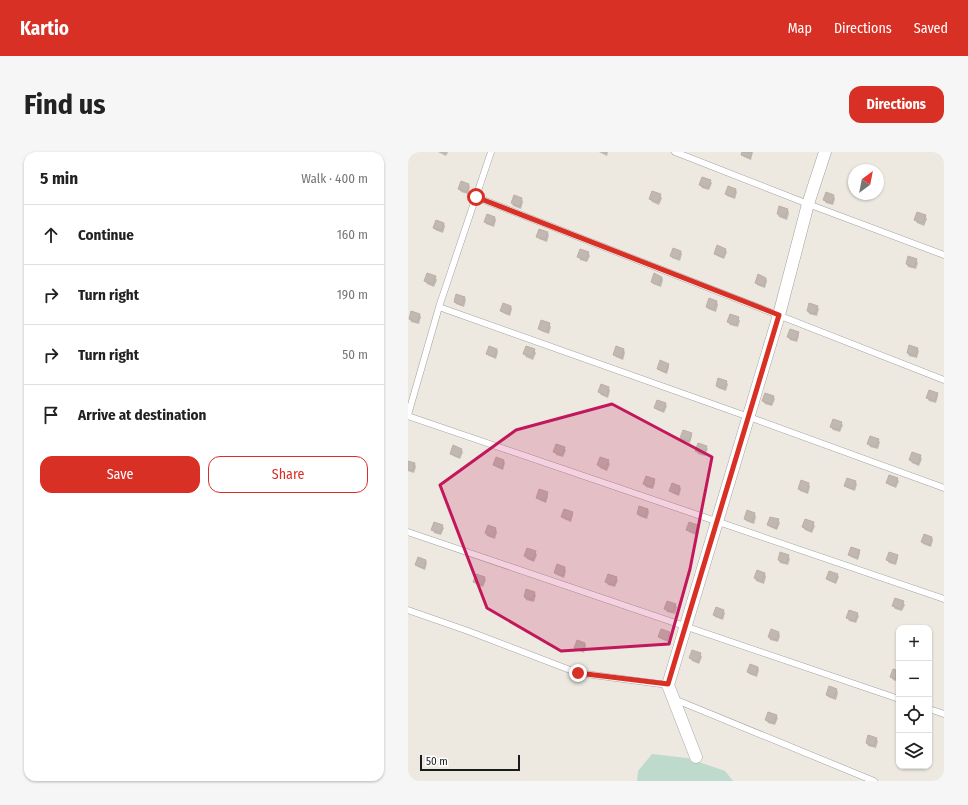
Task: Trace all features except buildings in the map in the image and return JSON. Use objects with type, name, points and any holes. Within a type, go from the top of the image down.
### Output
[{"type":"street","points":[[696,757],[668,684],[684,627],[749,417],[779,315],[808,204],[825,152]]},
{"type":"lane","points":[[491,152],[439,307],[408,416],[944,599]]},
{"type":"lane","points":[[675,152],[944,255]]},
{"type":"lane","points":[[476,197],[944,380]]},
{"type":"lane","points":[[439,307],[944,488]]},
{"type":"lane","points":[[408,532],[896,698]]},
{"type":"lane","points":[[408,610],[578,673],[668,684]]},
{"type":"lane","points":[[673,698],[874,781]]},
{"type":"lane","points":[[932,710],[944,714]]},
{"type":"highlighted area","points":[[612,404],[712,457],[690,569],[669,644],[561,651],[487,608],[440,485],[516,430]]},
{"type":"green space","points":[[652,754],[687,758],[725,771],[733,781],[637,781],[638,771]]},
{"type":"route","points":[[476,197],[779,315],[668,684],[578,673]]}]
